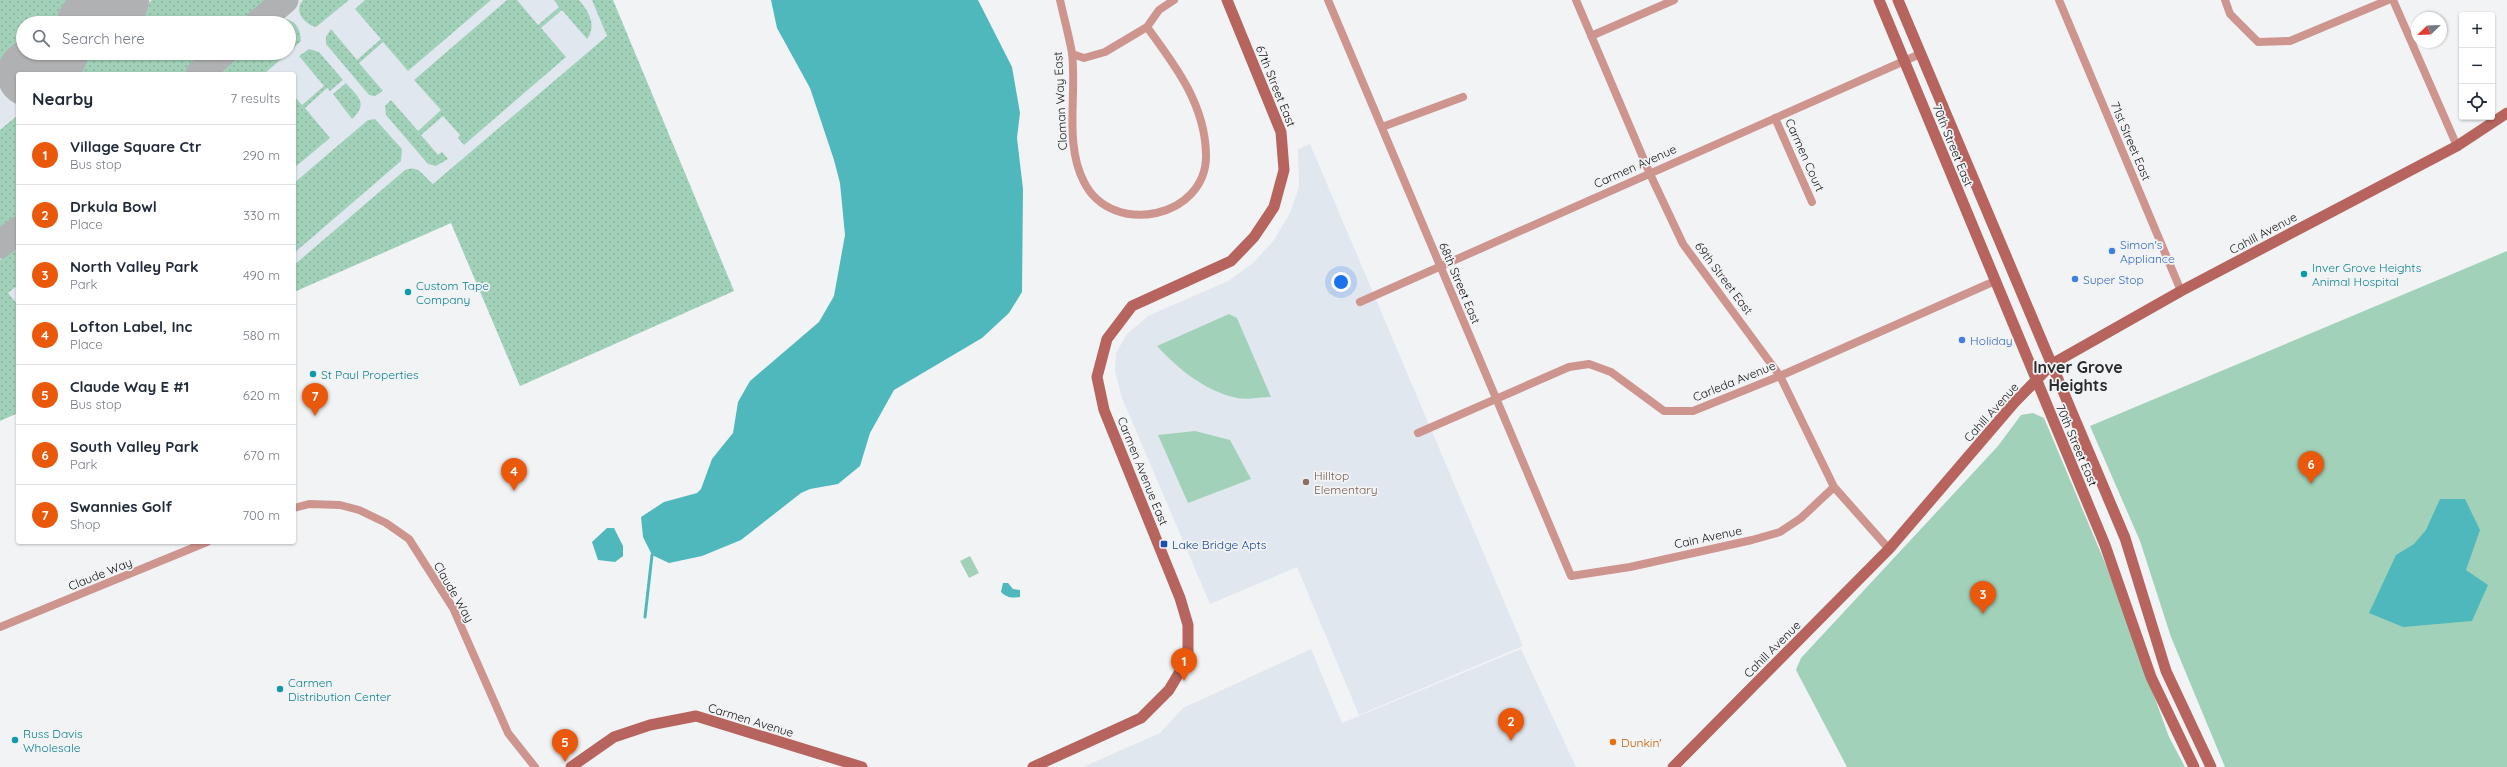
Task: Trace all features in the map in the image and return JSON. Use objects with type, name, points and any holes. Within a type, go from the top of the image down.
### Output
[{"type":"street","name":"Cloman Way East","points":[[1060,0],[1072,54],[1073,148],[1084,182],[1097,199],[1115,210],[1140,217],[1173,209],[1199,186],[1206,154],[1199,112],[1183,77],[1147,27]]},
{"type":"street","points":[[1072,54],[1084,58],[1105,52],[1147,27],[1159,10],[1174,0]]},
{"type":"street","name":"67th Street East","points":[[1227,0],[1281,132],[1284,170],[1274,207]]},
{"type":"street","name":"68th Street East","points":[[1328,0],[1571,576]]},
{"type":"street","name":"69th Street East","points":[[1576,0],[1650,174],[1683,244],[1780,376],[1834,487],[1889,549]]},
{"type":"street","points":[[1591,36],[1674,0]]},
{"type":"street","name":"70th Street East","points":[[1879,0],[2105,546],[2151,677],[2194,767]]},
{"type":"street","name":"70th Street East","points":[[1898,0],[2125,538],[2166,671],[2211,767]]},
{"type":"street","name":"71st Street East","points":[[2059,0],[2181,291]]},
{"type":"street","points":[[2225,0],[2230,14],[2258,42],[2290,41],[2388,0]]},
{"type":"street","points":[[2393,0],[2457,146]]},
{"type":"street","name":"Carmen Avenue","points":[[1360,302],[1439,265],[1650,174],[1920,54]]},
{"type":"street","points":[[1382,128],[1463,97]]},
{"type":"street","name":"Cahill Avenue","points":[[1673,767],[1889,549],[2014,404],[2037,382],[2052,364],[2181,291],[2457,146],[2507,113]]},
{"type":"street","name":"Carmen Court","points":[[1775,118],[1812,202]]},
{"type":"street","name":"Carmen Avenue East","points":[[1033,767],[1141,718],[1169,690],[1188,658],[1188,624],[1180,598],[1104,410],[1098,377],[1107,339],[1132,306],[1231,260],[1254,237],[1274,207]]},
{"type":"street","name":"Carleda Avenue","points":[[1418,433],[1496,397],[1569,366],[1590,364],[1611,372],[1664,411],[1694,411],[1780,376],[1995,281]]},
{"type":"street","name":"Cain Avenue","points":[[1571,576],[1630,567],[1752,540],[1780,532],[1801,518],[1834,487]]},
{"type":"street","name":"Claude Way","points":[[296,507],[309,504],[346,507],[386,523],[409,539],[453,608],[508,732],[535,767]]},
{"type":"street","name":"Claude Way","points":[[0,627],[202,544]]},
{"type":"street","name":"Carmen Avenue","points":[[571,767],[614,738],[650,725],[696,716],[862,767]]},
{"type":"shaded area","points":[[0,0],[613,0],[734,291],[520,386],[451,223],[296,291],[296,72],[16,72],[16,413],[0,420]]},
{"type":"shaded area","name":"Hilltop Elementary","points":[[1310,144],[1523,646],[1359,715],[1297,567],[1210,604],[1122,398],[1115,371],[1116,353],[1127,334],[1148,316],[1228,281],[1253,263],[1274,240],[1290,213],[1299,187],[1298,149]]},
{"type":"shaded area","points":[[1311,649],[1342,723],[1521,649],[1576,767],[1083,767],[1160,733],[1183,708]]},
{"type":"green space","points":[[0,0],[81,0],[62,16],[16,16],[16,55],[0,69]]},
{"type":"green space","points":[[152,0],[274,0],[255,16],[133,16]]},
{"type":"green space","points":[[303,0],[349,0],[316,27],[308,23],[301,16],[299,8]]},
{"type":"green space","points":[[365,0],[491,0],[408,71],[383,42],[359,63],[383,91],[375,96],[369,95],[326,44],[326,37],[331,29],[357,60],[381,39],[355,9]]},
{"type":"green space","points":[[507,0],[517,0],[538,25],[559,7],[554,0],[579,0],[589,14],[592,24],[590,34],[587,39],[562,10],[541,28],[566,57],[464,145],[458,138],[460,135],[443,116],[421,135],[438,155],[442,152],[448,159],[436,166],[428,164],[386,115],[385,106],[391,100],[418,131],[441,110],[414,80]]},
{"type":"green space","points":[[592,0],[613,0],[734,291],[520,386],[451,223],[296,291],[296,263],[405,170],[417,170],[433,184],[607,36]]},
{"type":"green space","points":[[296,25],[300,33],[301,41],[296,46]]},
{"type":"green space","points":[[309,49],[319,52],[343,80],[330,91],[327,88],[305,108],[330,138],[296,166],[296,98],[302,105],[324,86],[299,56]]},
{"type":"green space","points":[[82,60],[204,60],[189,72],[68,72]]},
{"type":"green space","points":[[233,60],[280,60],[266,72],[219,72]]},
{"type":"green space","points":[[346,83],[358,96],[361,104],[360,109],[352,119],[333,94]]},
{"type":"green space","points":[[16,117],[16,221],[0,234],[0,130]]},
{"type":"green space","points":[[375,119],[402,149],[401,161],[296,251],[296,181],[368,120]]},
{"type":"green space","points":[[16,246],[16,287],[8,293],[16,303],[16,414],[0,421],[0,260]]},
{"type":"green space","points":[[2507,251],[2507,767],[2225,767],[2171,637],[2140,541],[2090,426]]},
{"type":"green space","points":[[1229,314],[1237,318],[1271,397],[1241,399],[1225,395],[1203,385],[1183,371],[1157,346]]},
{"type":"green space","points":[[2033,413],[2044,418],[2108,570],[2169,737],[2185,767],[1847,767],[1796,670],[1801,658],[1998,446],[2021,415]]},
{"type":"green space","points":[[1195,431],[1230,440],[1251,479],[1188,503],[1158,435]]},
{"type":"green space","points":[[970,556],[979,573],[969,578],[960,561]]},
{"type":"water","points":[[771,0],[978,0],[1012,67],[1020,113],[1017,138],[1023,189],[1022,292],[1009,313],[982,338],[894,390],[870,433],[860,466],[838,484],[810,489],[801,493],[741,540],[702,556],[669,563],[652,555],[643,537],[641,517],[664,502],[697,493],[701,489],[712,459],[733,433],[738,402],[750,381],[819,322],[834,296],[845,235],[840,183],[834,160],[810,88],[777,28]]},
{"type":"water","points":[[2440,499],[2465,499],[2480,530],[2466,570],[2488,585],[2472,621],[2403,627],[2369,613],[2396,555],[2414,544],[2426,530]]},
{"type":"water","points":[[607,528],[614,528],[623,546],[623,556],[615,562],[598,560],[592,542]]},
{"type":"water","points":[[1003,583],[1008,583],[1013,589],[1020,590],[1020,597],[1010,597],[1003,594],[1001,592]]},
{"type":"waterway","points":[[645,617],[652,555]]},
{"type":"taxiway","points":[[266,16],[285,0]]},
{"type":"taxiway","points":[[201,72],[215,60]]},
{"type":"taxiway","points":[[0,245],[16,232]]},
{"type":"runway","points":[[98,16],[116,0]]},
{"type":"runway","points":[[32,72],[47,60]]},
{"type":"place","name":"Simon's Appliance","points":[[2112,251]]},
{"type":"place","name":"Inver Grove Heights Animal Hospital","points":[[2304,274]]},
{"type":"place","name":"Super Stop","points":[[2075,279]]},
{"type":"place","name":"Custom Tape Company","points":[[408,292]]},
{"type":"place","name":"Holiday","points":[[1962,340]]},
{"type":"place","name":"St Paul Properties","points":[[313,374]]},
{"type":"place","name":"Swannies Golf","points":[[315,416]]},
{"type":"place","name":"Hilltop Elementary","points":[[1306,482]]},
{"type":"place","name":"South Valley Park","points":[[2311,484]]},
{"type":"place","name":"Lofton Label, Inc","points":[[514,491]]},
{"type":"place","name":"Lake Bridge Apts","points":[[1164,544]]},
{"type":"place","name":"North Valley Park","points":[[1983,614]]},
{"type":"place","name":"Village Square Ctr","points":[[1184,681]]},
{"type":"place","name":"Carmen Distribution Center","points":[[280,689]]},
{"type":"place","name":"Russ Davis Wholesale","points":[[15,740]]},
{"type":"place","name":"Drkula Bowl","points":[[1511,741]]},
{"type":"place","name":"Dunkin'","points":[[1613,742]]},
{"type":"place","name":"Claude Way E #1","points":[[565,762]]},
{"type":"district","name":"Inver Grove Heights","points":[[2078,376]]}]
